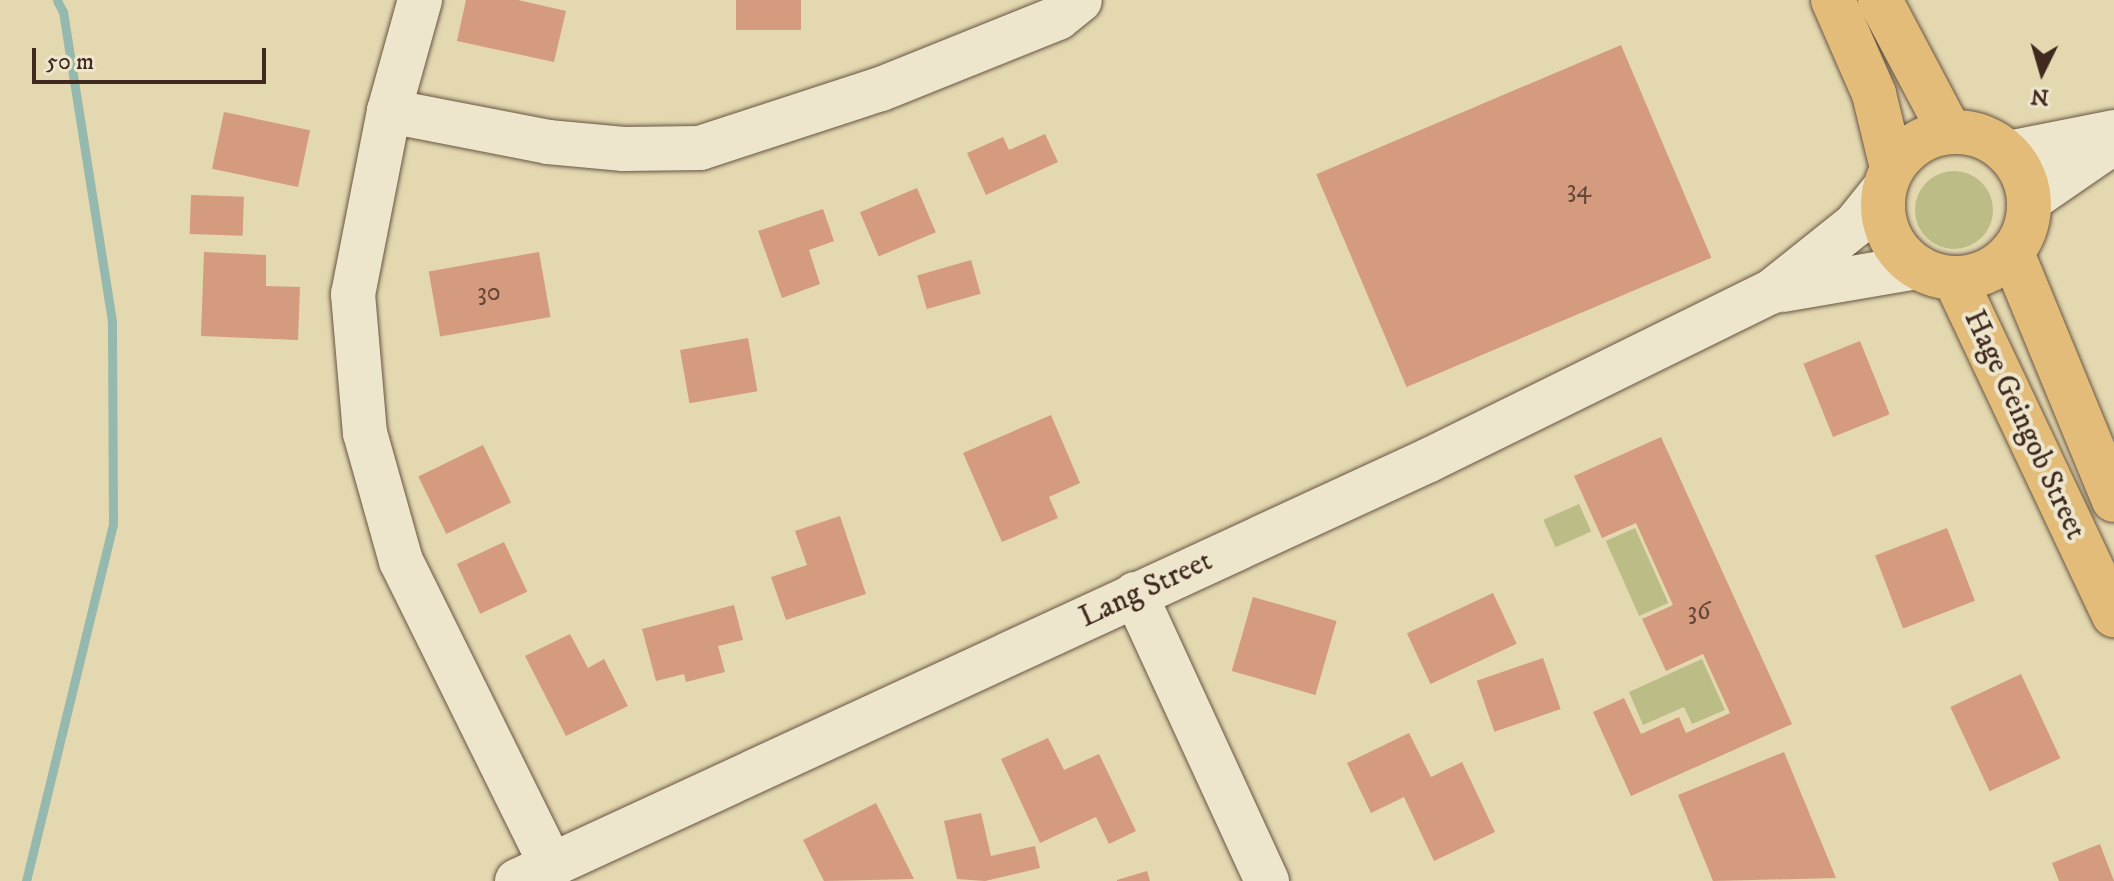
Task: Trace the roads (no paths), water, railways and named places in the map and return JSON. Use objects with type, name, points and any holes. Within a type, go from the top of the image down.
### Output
[{"type":"highway","name":"Hage Geingob Street","points":[[1833,0],[1874,94],[1888,179],[1888,234],[1936,273],[2114,615]]},
{"type":"highway","points":[[1880,0],[1950,132]]},
{"type":"highway","points":[[1888,179],[1927,137],[1950,132],[1981,137],[2008,153],[2027,183],[2030,200],[2023,237],[2012,253]]},
{"type":"highway","name":"Hage Geingob Street","points":[[1936,273],[1986,272],[2012,253],[2114,500]]},
{"type":"street","points":[[420,0],[389,111],[353,294],[365,433],[401,561],[534,873]]},
{"type":"street","points":[[389,111],[548,142],[624,149],[700,148],[881,89],[1058,18],[1080,0]]},
{"type":"street","points":[[2008,153],[2114,132]]},
{"type":"street","points":[[2030,200],[2114,142]]},
{"type":"street","name":"Lang Street","points":[[534,873],[1429,460],[1771,292],[1855,225],[1888,179]]},
{"type":"street","name":"Lang Street","points":[[1771,292],[1936,273]]},
{"type":"street","points":[[1135,594],[1267,881]]},
{"type":"waterway","points":[[26,881],[113,524],[112,321],[63,12],[57,0]]}]
